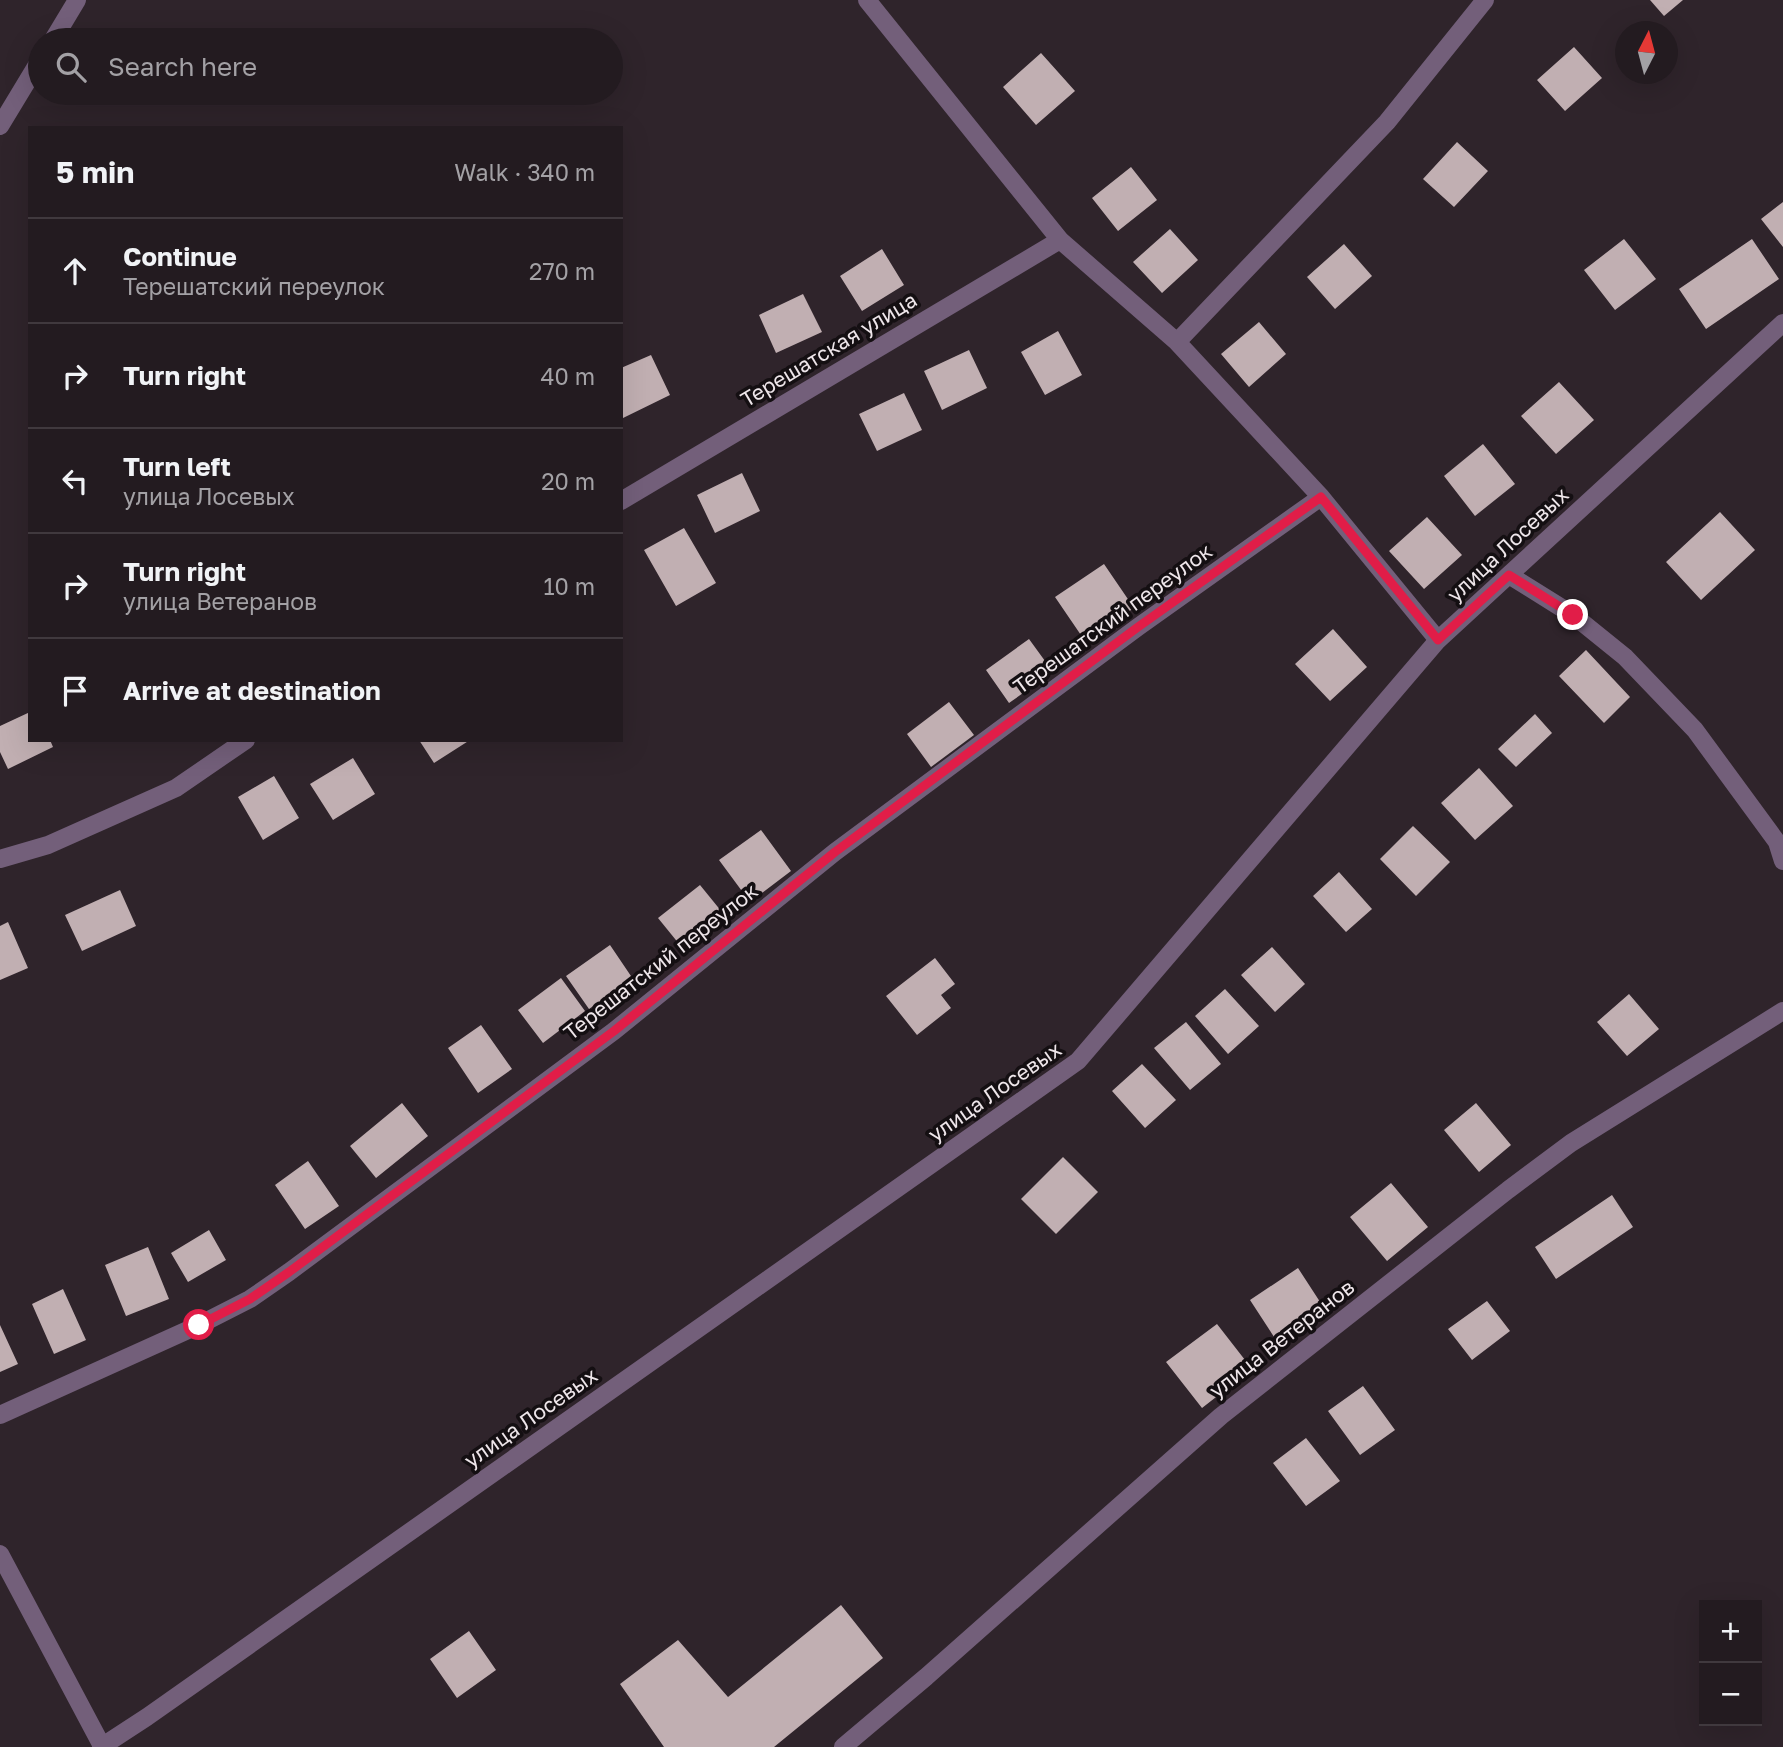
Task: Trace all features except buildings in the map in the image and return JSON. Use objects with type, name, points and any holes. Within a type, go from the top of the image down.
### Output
[{"type":"street","points":[[60,28],[77,0]]},
{"type":"street","points":[[867,0],[1060,240],[1177,342],[1321,497],[1438,640]]},
{"type":"street","points":[[1177,342],[1387,122],[1482,1]]},
{"type":"street","points":[[0,126],[28,80]]},
{"type":"street","name":"Терешатская улица","points":[[623,500],[1060,240]]},
{"type":"street","name":"улица Лосевых","points":[[102,1747],[1078,1061],[1438,640],[1783,323]]},
{"type":"street","name":"Терешатский переулок","points":[[0,1415],[199,1325],[250,1299],[289,1272],[614,1031],[835,852],[1138,627],[1321,497]]},
{"type":"street","points":[[1509,575],[1573,615],[1625,657],[1695,730],[1777,842],[1783,861]]},
{"type":"street","points":[[0,859],[48,845],[176,788],[243,742]]},
{"type":"street","name":"улица Ветеранов","points":[[843,1747],[1221,1416],[1498,1199],[1571,1143],[1783,1011]]},
{"type":"street","points":[[0,1554],[102,1747]]},
{"type":"route","points":[[199,1325],[250,1299],[289,1272],[614,1031],[835,852],[1138,627],[1321,497],[1438,640],[1509,575],[1573,615]]}]
